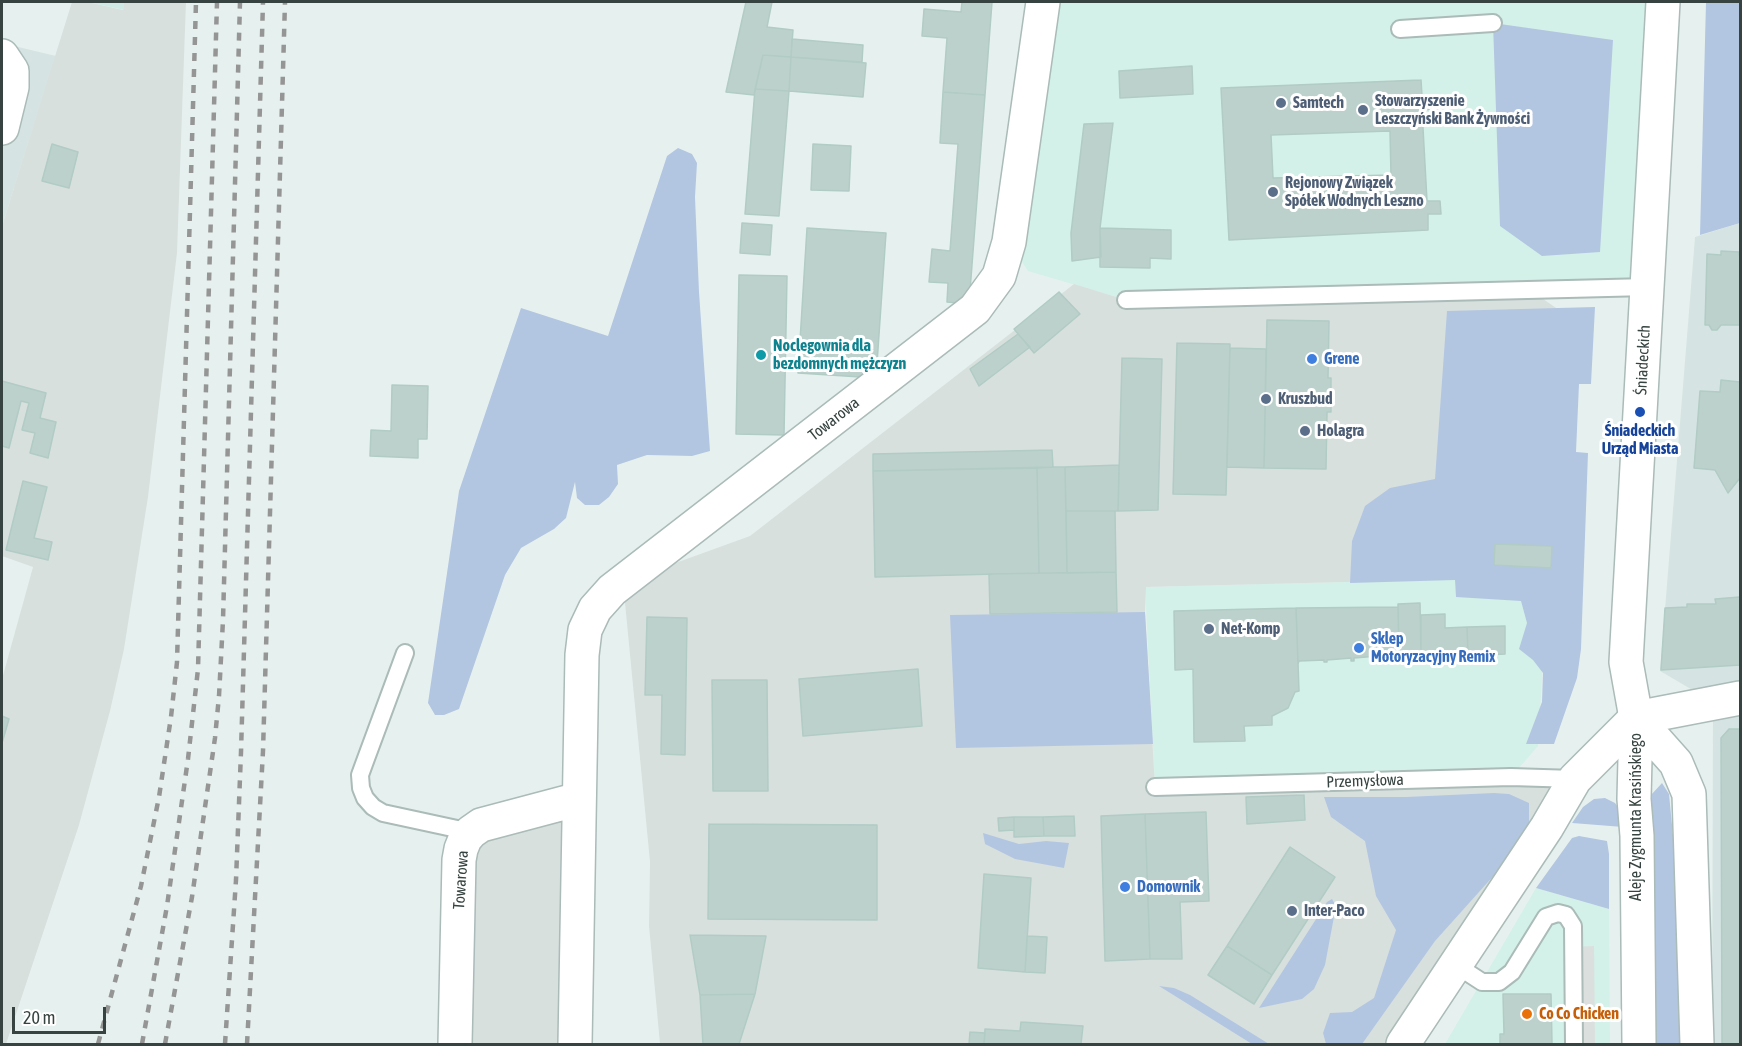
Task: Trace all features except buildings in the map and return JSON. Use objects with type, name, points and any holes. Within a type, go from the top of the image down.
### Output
[{"type":"street","name":"Towarowa","points":[[576,1044],[582,655],[585,630],[595,609],[612,590],[975,309],[999,276],[1009,242],[1043,2]]},
{"type":"street","name":"Śniadeckich","points":[[1636,718],[1626,662],[1663,2]]},
{"type":"street","points":[[2,128],[12,87],[12,71],[3,57]]},
{"type":"street","points":[[1403,1044],[1547,827],[1575,779],[1636,718],[1740,698]]},
{"type":"street","name":"Aleje Zygmunta Krasińskiego","points":[[1636,718],[1634,799],[1637,836],[1639,1044]]},
{"type":"street","name":"Aleje Zygmunta Krasińskiego","points":[[1636,718],[1676,763],[1689,794],[1697,1044]]},
{"type":"street","name":"Towarowa","points":[[454,1044],[460,849],[471,832],[481,825],[579,799]]},
{"type":"lane","points":[[1400,29],[1493,23]]},
{"type":"lane","points":[[1126,300],[1648,287]]},
{"type":"lane","points":[[405,652],[360,776],[361,788],[365,798],[383,813],[471,832]]},
{"type":"lane","name":"Przemysłowa","points":[[1155,787],[1511,777],[1575,779]]},
{"type":"lane","points":[[1456,964],[1482,982],[1498,982],[1512,972],[1546,917],[1558,913],[1566,915],[1573,926],[1574,1044]]},
{"type":"shaded area","points":[[72,2],[88,2],[123,10],[124,2],[186,2],[177,253],[148,497],[124,649],[79,825],[6,1044],[2,1044],[2,679],[33,567],[2,556],[2,226]]},
{"type":"shaded area","points":[[88,2],[124,2],[124,10]]},
{"type":"shaded area","points":[[1050,2],[1663,2],[1648,287],[1126,300],[1028,271],[1009,242]]},
{"type":"shaded area","points":[[1706,2],[1740,2],[1740,223],[1700,235]]},
{"type":"shaded area","points":[[1493,23],[1613,40],[1600,252],[1542,256],[1500,226]]},
{"type":"shaded area","points":[[2,43],[56,56],[2,226]]},
{"type":"shaded area","points":[[678,148],[692,154],[697,163],[695,197],[699,292],[710,451],[692,456],[647,455],[617,465],[618,484],[609,497],[599,505],[585,505],[577,498],[575,482],[566,518],[554,529],[521,548],[505,575],[459,709],[444,715],[435,715],[428,703],[459,491],[521,308],[608,336],[667,156]]},
{"type":"shaded area","points":[[1740,223],[1740,1044],[1712,1044],[1713,702],[1660,671],[1695,237]]},
{"type":"shaded area","points":[[1074,284],[1126,300],[1530,290],[1562,312],[1548,577],[1146,587],[1145,612],[1155,787],[1575,779],[1403,1044],[660,1044],[649,926],[650,862],[623,582],[750,536]]},
{"type":"shaded area","points":[[1595,307],[1591,384],[1579,384],[1576,452],[1588,453],[1581,649],[1577,678],[1554,744],[1526,744],[1542,702],[1543,673],[1533,660],[1519,649],[1527,623],[1521,601],[1456,597],[1455,580],[1350,583],[1352,541],[1365,506],[1390,488],[1435,479],[1447,311]]},
{"type":"shaded area","points":[[1548,577],[1538,746],[1511,777],[1155,787],[1145,587]]},
{"type":"shaded area","points":[[1145,612],[1153,744],[956,748],[950,615]]},
{"type":"shaded area","points":[[1662,783],[1669,794],[1675,856],[1684,1044],[1654,1044],[1654,829],[1651,795]]},
{"type":"shaded area","points":[[1509,794],[1529,803],[1529,823],[1514,853],[1435,941],[1362,1044],[1326,1044],[1323,1033],[1330,1013],[1352,1012],[1374,998],[1396,930],[1376,896],[1365,841],[1331,817],[1324,797],[1406,797]]},
{"type":"shaded area","points":[[1605,798],[1615,803],[1623,814],[1623,827],[1572,823],[1583,807],[1594,799]]},
{"type":"shaded area","points":[[579,799],[575,1044],[455,1044],[461,849]]},
{"type":"shaded area","points":[[983,833],[1019,844],[1046,841],[1069,843],[1064,868],[1015,859],[985,844]]},
{"type":"shaded area","points":[[1579,836],[1607,841],[1609,909],[1536,888],[1572,838]]},
{"type":"shaded area","points":[[1536,888],[1609,909],[1610,1044],[1445,1044]]},
{"type":"shaded area","points":[[1332,899],[1336,906],[1325,965],[1314,989],[1302,999],[1259,1008],[1327,902]]},
{"type":"shaded area","points":[[1594,946],[1595,1044],[1574,1044],[1573,947]]},
{"type":"shaded area","points":[[1159,986],[1174,988],[1190,995],[1269,1044],[1252,1044]]},
{"type":"railway","points":[[98,1044],[141,886],[159,797],[177,662],[196,2]]},
{"type":"railway","points":[[142,1044],[167,906],[198,669],[217,2]]},
{"type":"railway","points":[[165,1044],[192,897],[219,696],[240,2]]},
{"type":"railway","points":[[225,1044],[236,880],[241,752],[263,2]]},
{"type":"railway","points":[[247,1044],[263,751],[285,2]]},
{"type":"place","name":"Samtech","points":[[1281,103]]},
{"type":"place","name":"Stowarzyszenie Leszczyński Bank Żywności","points":[[1363,110]]},
{"type":"place","name":"Rejonowy Związek Spółek Wodnych Leszno","points":[[1273,192]]},
{"type":"place","name":"Noclegownia dla bezdomnych mężczyzn","points":[[761,355]]},
{"type":"place","name":"Grene","points":[[1312,359]]},
{"type":"place","name":"Kruszbud","points":[[1266,399]]},
{"type":"place","name":"Śniadeckich Urząd Miasta","points":[[1640,412]]},
{"type":"place","name":"Holagra","points":[[1305,431]]},
{"type":"place","name":"Net-Komp","points":[[1209,629]]},
{"type":"place","name":"Sklep Motoryzacyjny Remix","points":[[1359,648]]},
{"type":"place","name":"Domownik","points":[[1125,887]]},
{"type":"place","name":"Inter-Paco","points":[[1292,911]]},
{"type":"place","name":"Co Co Chicken","points":[[1527,1014]]}]
